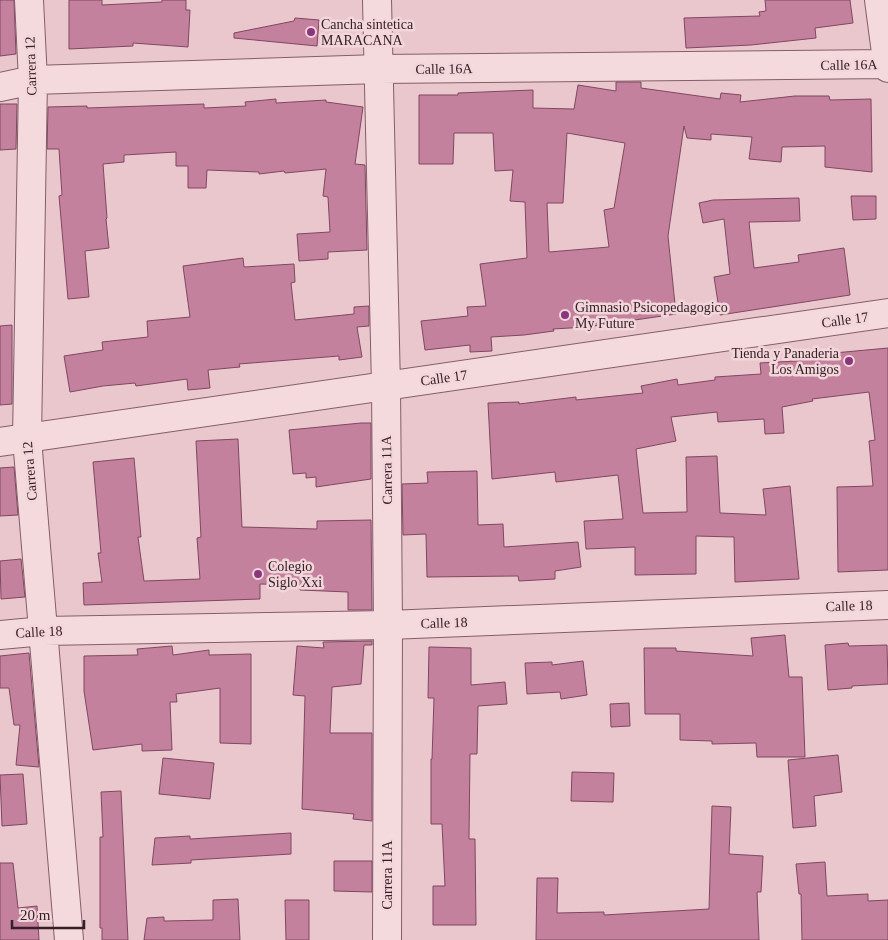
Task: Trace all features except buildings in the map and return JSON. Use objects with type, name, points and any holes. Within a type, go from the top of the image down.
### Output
[{"type":"street","name":"Carrera 12","points":[[29,0],[33,80],[27,439],[69,940]]},
{"type":"street","name":"Carrera 11A","points":[[377,0],[386,386],[388,625],[387,940]]},
{"type":"street","points":[[879,0],[888,65]]},
{"type":"street","name":"Calle 16A","points":[[0,87],[33,80],[379,69],[888,65]]},
{"type":"street","name":"Calle 17","points":[[0,442],[888,314]]},
{"type":"street","name":"Calle 18","points":[[0,635],[44,631],[388,625],[888,605]]},
{"type":"place","name":"Cancha sintetica MARACANA","points":[[311,32]]},
{"type":"place","name":"Gimnasio Psicopedagogico My Future","points":[[565,315]]},
{"type":"place","name":"Tienda y Panaderia Los Amigos","points":[[849,361]]},
{"type":"place","name":"Colegio Siglo Xxi","points":[[258,574]]}]
